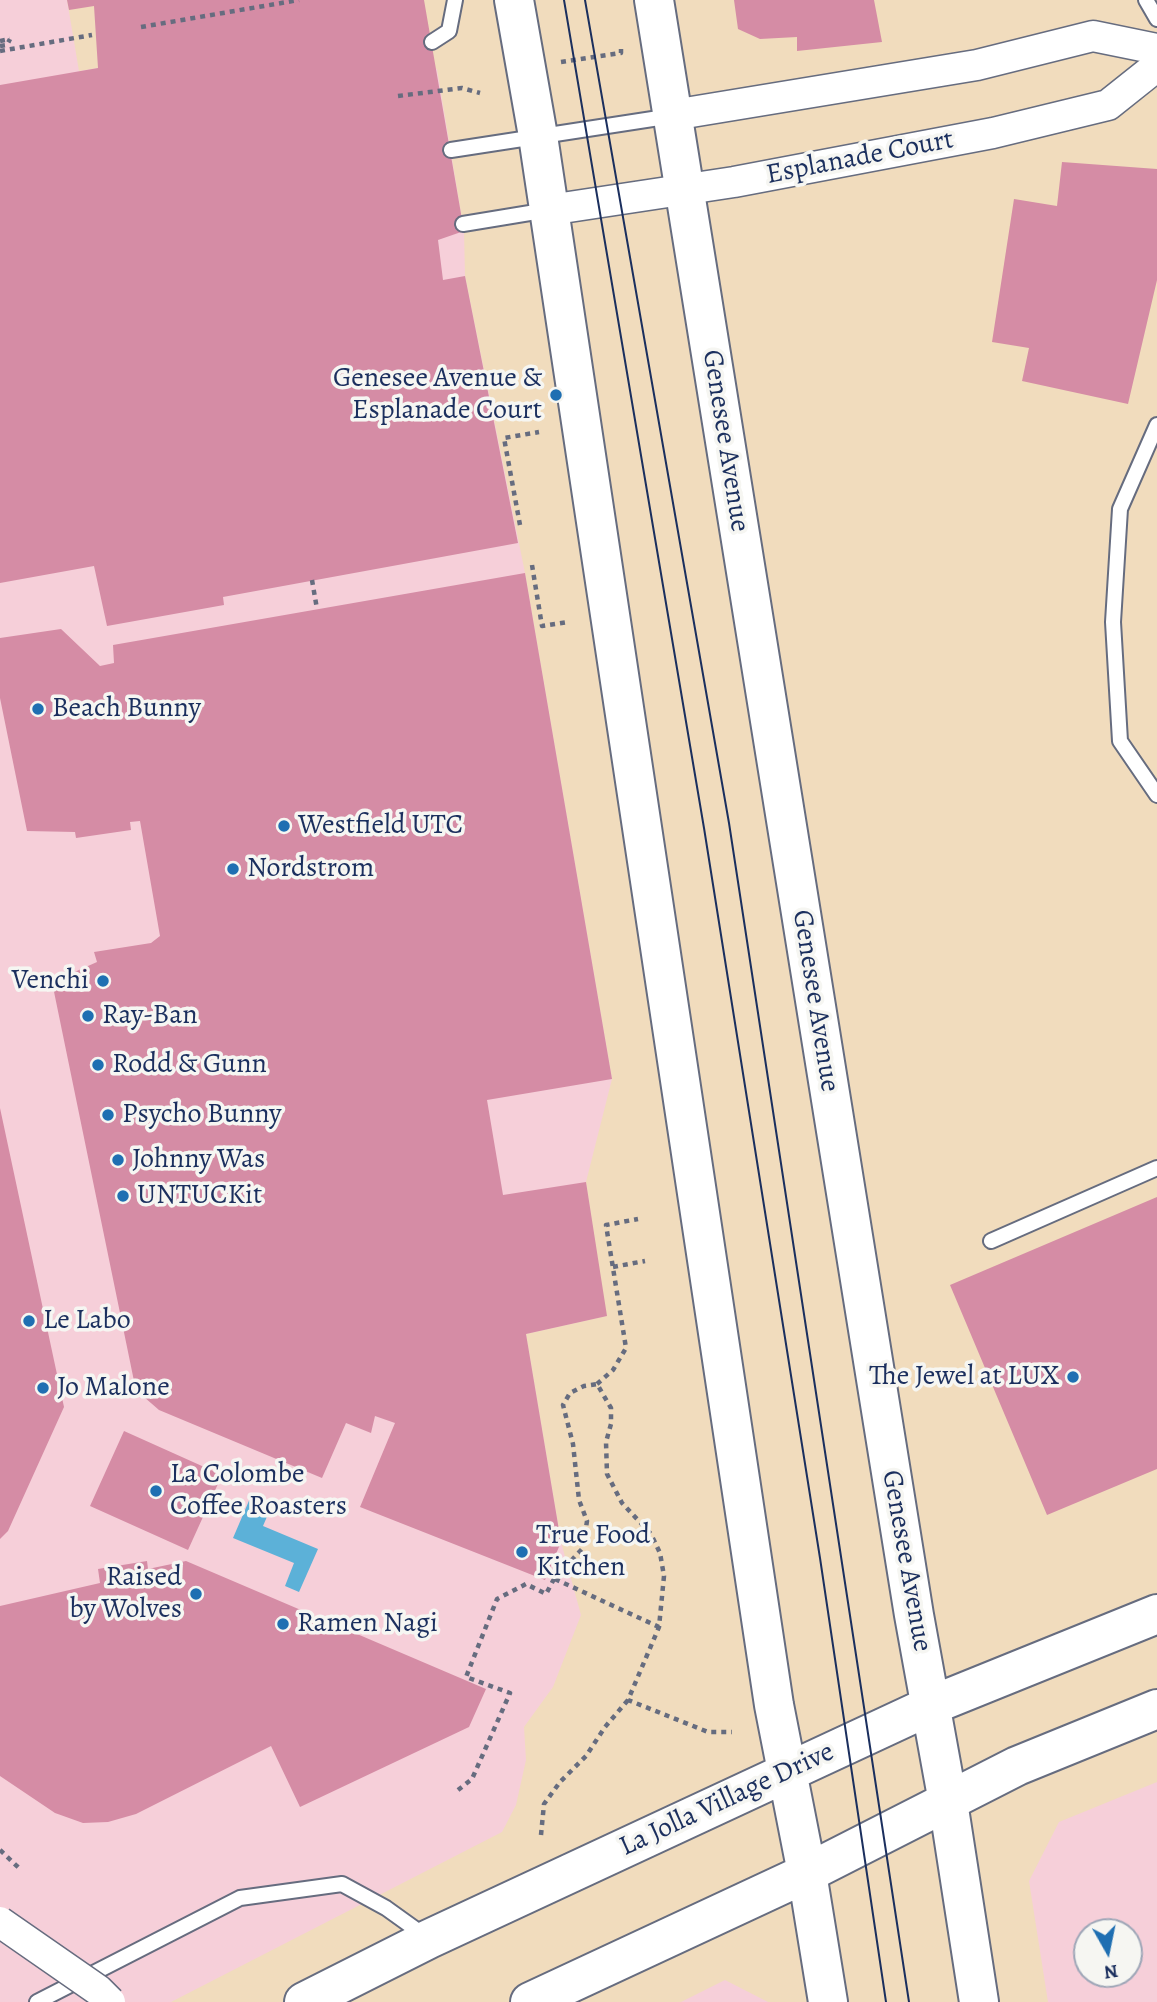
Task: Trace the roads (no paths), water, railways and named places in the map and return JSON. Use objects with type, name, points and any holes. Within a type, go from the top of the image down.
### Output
[{"type":"main road","points":[[514,0],[538,136],[774,1705],[807,1873],[828,2002]]},
{"type":"main road","name":"Genesee Avenue","points":[[654,0],[979,2002]]},
{"type":"main road","name":"La Jolla Village Drive","points":[[304,2002],[429,1939],[932,1705],[1157,1614]]},
{"type":"main road","points":[[530,2002],[807,1873],[1017,1766],[1157,1709]]},
{"type":"street","points":[[673,116],[977,65],[1093,36],[1157,49]]},
{"type":"street","name":"Esplanade Court","points":[[549,210],[734,182],[993,133],[1108,105],[1157,66]]},
{"type":"street","points":[[0,1922],[98,1990],[110,2002]]},
{"type":"lane","points":[[432,42],[449,31],[455,0]]},
{"type":"lane","points":[[1146,0],[1157,19]]},
{"type":"lane","points":[[451,150],[673,116]]},
{"type":"lane","points":[[463,224],[549,210]]},
{"type":"lane","points":[[1157,425],[1120,509],[1113,622],[1120,741],[1157,794]]},
{"type":"lane","points":[[991,1241],[1157,1168]]},
{"type":"lane","points":[[37,2002],[240,1898],[342,1884],[386,1908],[429,1939]]},
{"type":"water","points":[[251,1496],[272,1505],[263,1526],[318,1549],[299,1592],[285,1586],[294,1563],[233,1538]]},
{"type":"tram line","points":[[564,0],[704,828],[820,1558],[886,2002]]},
{"type":"tram line","points":[[585,0],[729,823],[909,2002]]},
{"type":"place","name":"Genesee Avenue & Esplanade Court","points":[[556,395]]},
{"type":"place","name":"Beach Bunny","points":[[38,709]]},
{"type":"place","name":"Westfield UTC","points":[[284,826]]},
{"type":"place","name":"Nordstrom","points":[[233,869]]},
{"type":"place","name":"Venchi","points":[[103,981]]},
{"type":"place","name":"Ray-Ban","points":[[88,1016]]},
{"type":"place","name":"Rodd & Gunn","points":[[98,1065]]},
{"type":"place","name":"Psycho Bunny","points":[[108,1115]]},
{"type":"place","name":"Johnny Was","points":[[118,1160]]},
{"type":"place","name":"UNTUCKit","points":[[123,1196]]},
{"type":"place","name":"Le Labo","points":[[29,1321]]},
{"type":"place","name":"The Jewel at LUX","points":[[1073,1377]]},
{"type":"place","name":"Jo Malone","points":[[43,1388]]},
{"type":"place","name":"La Colombe Coffee Roasters","points":[[156,1491]]},
{"type":"place","name":"True Food Kitchen","points":[[522,1552]]},
{"type":"place","name":"Raised by Wolves","points":[[196,1594]]},
{"type":"place","name":"Ramen Nagi","points":[[283,1624]]}]
